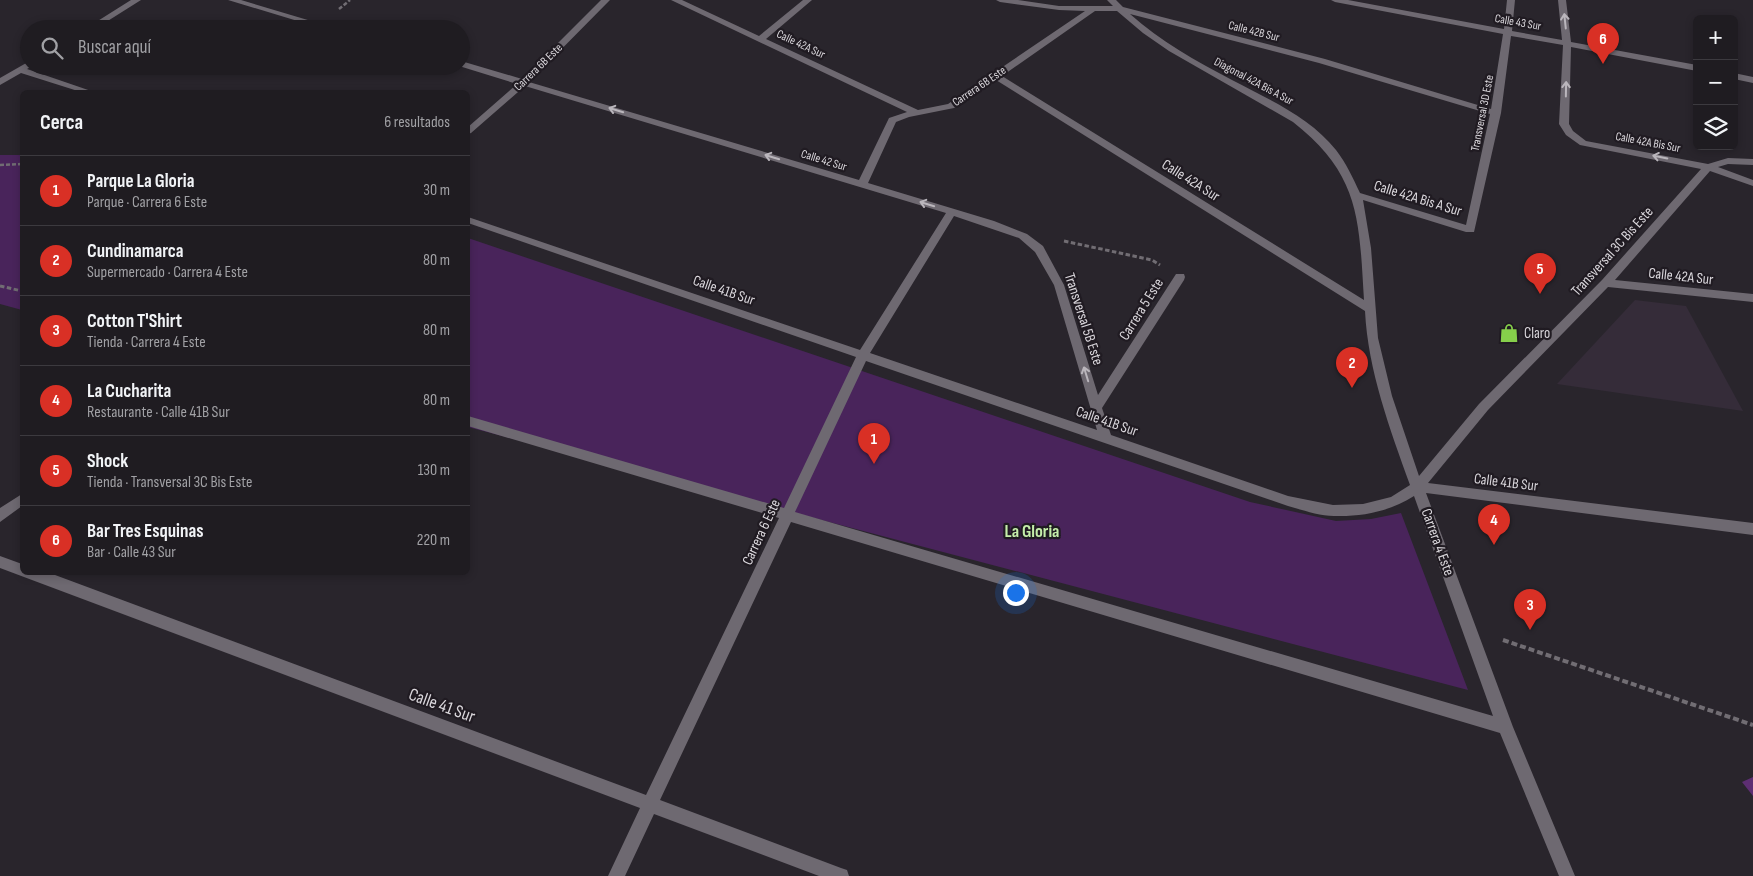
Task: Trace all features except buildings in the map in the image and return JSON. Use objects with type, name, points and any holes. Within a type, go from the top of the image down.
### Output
[{"type":"street","points":[[104,20],[137,0]]},
{"type":"street","points":[[232,0],[302,20]]},
{"type":"street","name":"Carrera 6B Este","points":[[470,129],[524,82],[606,0]]},
{"type":"street","name":"Calle 42A Sur","points":[[675,0],[915,112]]},
{"type":"street","points":[[760,40],[808,0]]},
{"type":"street","name":"Calle 42B Sur","points":[[1000,0],[1092,10],[1120,9],[1322,61],[1496,113]]},
{"type":"street","name":"Diagonal 42A Bis A Sur","points":[[1112,0],[1140,27],[1183,56],[1292,115],[1310,129],[1333,155],[1348,176],[1357,195]]},
{"type":"street","name":"Calle 43 Sur","points":[[1335,0],[1508,33],[1567,42],[1693,67]]},
{"type":"street","name":"Transversal 3D Este","points":[[1470,230],[1496,113],[1511,0]]},
{"type":"street","points":[[1562,0],[1567,42]]},
{"type":"street","name":"Carrera 6B Este","points":[[862,184],[892,120],[915,112],[951,106],[1092,10]]},
{"type":"street","name":"Calle 42A Bis Sur","points":[[1567,42],[1564,124],[1569,133],[1583,143],[1708,167],[1753,183]]},
{"type":"street","name":"Calle 42 Sur","points":[[470,67],[1007,228]]},
{"type":"street","points":[[0,82],[20,70]]},
{"type":"street","points":[[46,75],[85,90]]},
{"type":"street","name":"Calle 42A Sur","points":[[996,76],[1371,310]]},
{"type":"street","points":[[1738,77],[1753,80]]},
{"type":"street","points":[[1708,167],[1728,160],[1753,162]]},
{"type":"street","name":"Transversal 3C Bis Este","points":[[1418,487],[1439,456],[1472,417],[1605,283],[1708,167]]},
{"type":"street","name":"Calle 42A Bis A Sur","points":[[1357,195],[1470,230]]},
{"type":"street","name":"Carrera 4 Este","points":[[1357,195],[1365,244],[1372,338],[1386,396],[1505,727],[1567,876]]},
{"type":"street","name":"Carrera 6 Este","points":[[616,876],[863,355],[952,211]]},
{"type":"street","name":"Calle 41B Sur","points":[[470,221],[1288,501],[1333,510],[1363,509],[1394,502],[1418,487],[1753,529]]},
{"type":"street","name":"Transversal 5B Este","points":[[1007,228],[1024,236],[1039,249],[1051,268],[1059,285],[1106,438]]},
{"type":"street","name":"Carrera 5 Este","points":[[1096,408],[1180,277]]},
{"type":"street","name":"Calle 42A Sur","points":[[1605,283],[1753,298]]},
{"type":"street","points":[[470,421],[1505,727]]},
{"type":"street","points":[[0,516],[20,501]]},
{"type":"street","points":[[0,562],[20,569]]},
{"type":"street","name":"Calle 41 Sur","points":[[37,575],[841,876]]},
{"type":"path","points":[[0,165],[20,164]]},
{"type":"path","points":[[1056,239],[1152,260],[1180,277]]},
{"type":"path","points":[[2,286],[20,290]]},
{"type":"path","points":[[1470,628],[1753,725]]},
{"type":"shaded area","points":[[0,155],[20,155],[20,309],[0,304]]},
{"type":"shaded area","points":[[470,239],[1250,502],[1336,521],[1371,519],[1401,513],[1468,690],[470,428]]},
{"type":"shaded area","points":[[1635,300],[1686,306],[1743,411],[1557,384]]},
{"type":"place","name":"Bar Tres Esquinas","points":[[1603,64]]},
{"type":"place","name":"Shock","points":[[1540,294]]},
{"type":"place","name":"Claro","points":[[1509,333]]},
{"type":"place","name":"Cundinamarca","points":[[1352,388]]},
{"type":"place","name":"Parque La Gloria","points":[[874,464]]},
{"type":"place","name":"La Cucharita","points":[[1494,545]]},
{"type":"place","name":"Cotton T'Shirt","points":[[1530,630]]},
{"type":"district","name":"La Gloria","points":[[1032,531]]}]
